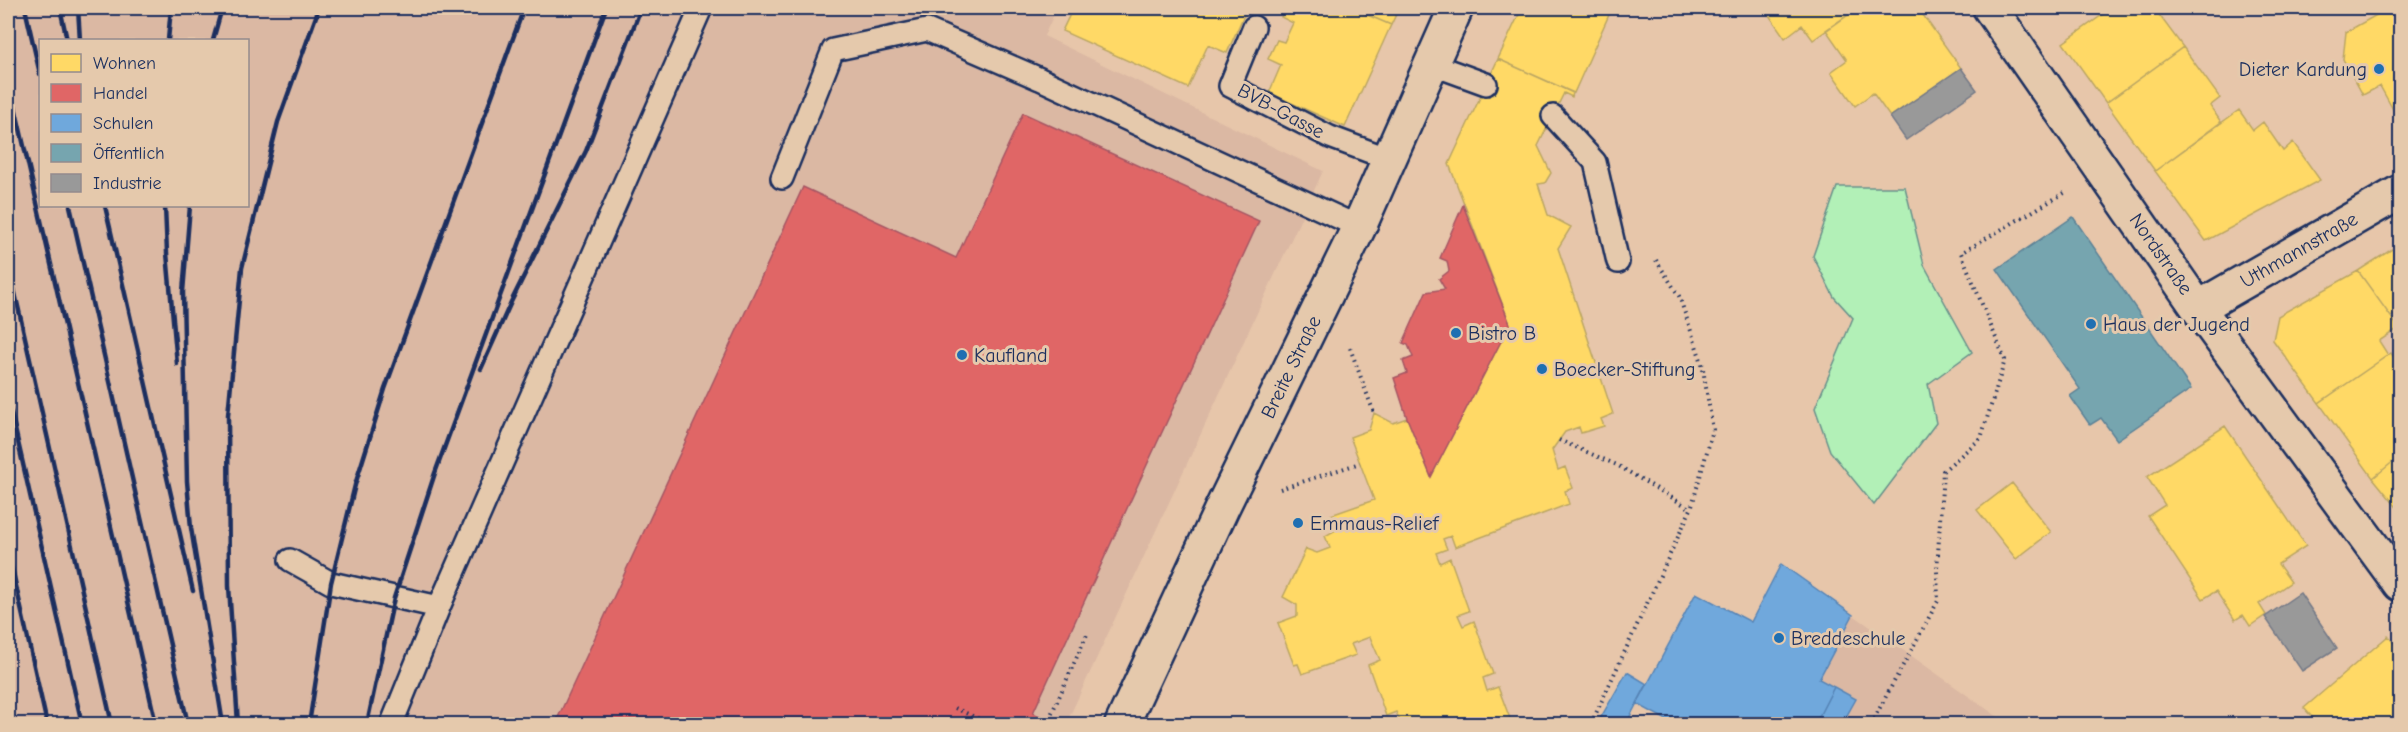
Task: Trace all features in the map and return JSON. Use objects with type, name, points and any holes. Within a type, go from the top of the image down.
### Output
[{"type":"street","name":"Breite Straße","points":[[1122,724],[1222,508],[1359,227],[1456,8]]},
{"type":"street","name":"Nordstraße","points":[[1990,8],[2198,308],[2400,584]]},
{"type":"street","name":"Uthmannstraße","points":[[2198,308],[2400,192]]},
{"type":"lane","points":[[392,723],[439,607],[700,8]]},
{"type":"lane","name":"BVB-Gasse","points":[[1254,27],[1230,86],[1330,136],[1389,159]]},
{"type":"lane","points":[[782,178],[833,50],[927,30],[1040,79],[1359,227]]},
{"type":"lane","points":[[1431,64],[1486,84]]},
{"type":"lane","points":[[1553,116],[1595,162],[1618,262]]},
{"type":"lane","points":[[290,560],[331,583],[439,607]]},
{"type":"path","points":[[1871,724],[1938,601],[1937,571],[1943,471],[1981,438],[2005,360],[1961,253],[2103,171]]},
{"type":"path","points":[[1591,724],[1691,509],[1713,430],[1702,363],[1679,296],[1647,247],[1618,262]]},
{"type":"path","points":[[1329,291],[1374,413]]},
{"type":"path","points":[[1559,440],[1617,465],[1691,509]]},
{"type":"path","points":[[1222,508],[1360,463]]},
{"type":"path","points":[[1047,724],[1088,632]]},
{"type":"path","points":[[955,708],[990,724]]},
{"type":"shaded area","points":[[8,8],[1057,8],[1044,36],[1323,171],[1066,724],[8,724]]},
{"type":"shaded area","name":"Breddeschule","points":[[1781,564],[2008,724],[1674,724],[1637,704],[1696,593],[1750,622]]},
{"type":"green space","points":[[1837,187],[1905,187],[1924,265],[1972,352],[1928,384],[1936,423],[1874,505],[1830,451],[1815,408],[1853,318],[1834,297],[1813,256]]},
{"type":"building: Wohnen","points":[[1073,8],[1247,8],[1227,53],[1208,45],[1188,88],[1062,31]]},
{"type":"building: Wohnen","points":[[1286,8],[1351,8],[1391,25],[1345,127],[1269,93],[1281,65],[1268,59],[1277,40],[1284,42],[1293,23],[1281,17]]},
{"type":"building: Wohnen","points":[[1351,8],[1399,8],[1391,25]]},
{"type":"building: Wohnen","points":[[1522,8],[1612,8],[1574,93],[1498,59]]},
{"type":"building: Wohnen","points":[[1764,8],[1858,8],[1813,40],[1802,25],[1785,38]]},
{"type":"building: Wohnen","points":[[1858,8],[1918,8],[1961,68],[1890,117],[1873,93],[1855,106],[1831,72],[1847,60],[1826,30]]},
{"type":"building: Wohnen","points":[[2112,8],[2154,8],[2183,47],[2106,103],[2063,43]]},
{"type":"building: Wohnen","points":[[2389,8],[2400,8],[2400,122],[2380,86],[2363,95],[2343,59],[2346,32]]},
{"type":"building: Wohnen","points":[[2183,47],[2220,98],[2210,106],[2221,122],[2155,171],[2106,103]]},
{"type":"building: Wohnen","name":"Boecker-Stiftung","points":[[1498,59],[1573,93],[1572,97],[1564,93],[1538,146],[1551,173],[1545,183],[1538,184],[1548,215],[1571,227],[1558,248],[1613,414],[1601,419],[1604,426],[1581,433],[1579,427],[1565,432],[1552,450],[1558,470],[1565,467],[1573,488],[1565,491],[1569,504],[1455,547],[1451,536],[1443,539],[1447,549],[1436,553],[1440,563],[1450,558],[1469,611],[1458,615],[1463,626],[1474,621],[1493,674],[1483,678],[1487,691],[1498,687],[1512,724],[1398,724],[1401,723],[1396,712],[1386,716],[1368,665],[1380,660],[1370,637],[1351,644],[1356,655],[1302,674],[1298,664],[1294,665],[1278,623],[1297,616],[1297,605],[1283,597],[1306,549],[1317,553],[1330,548],[1325,536],[1336,530],[1331,515],[1374,500],[1350,437],[1369,430],[1374,413],[1393,423],[1407,418],[1431,477],[1510,324],[1449,164]]},
{"type":"building: Wohnen","points":[[2239,110],[2253,130],[2263,122],[2283,151],[2293,142],[2320,180],[2206,241],[2155,171]]},
{"type":"building: Wohnen","points":[[2400,244],[2400,311],[2391,317],[2358,271]]},
{"type":"building: Wohnen","points":[[2358,271],[2399,328],[2379,341],[2388,355],[2319,403],[2273,340],[2278,316]]},
{"type":"building: Wohnen","points":[[2391,353],[2400,366],[2400,456],[2373,478],[2319,403]]},
{"type":"building: Wohnen","points":[[2225,426],[2306,546],[2278,564],[2291,582],[2259,604],[2266,615],[2250,626],[2243,615],[2235,620],[2216,591],[2203,599],[2148,516],[2165,505],[2147,477]]},
{"type":"building: Wohnen","points":[[2400,456],[2400,511],[2373,478]]},
{"type":"building: Wohnen","points":[[2012,483],[2051,532],[2016,559],[1977,510]]},
{"type":"building: Wohnen","points":[[2388,636],[2400,650],[2400,724],[2318,724],[2304,708]]},
{"type":"building: Handel","name":"Kaufland","points":[[1023,113],[1259,221],[1033,713],[1057,724],[555,724],[803,187],[956,258]]},
{"type":"building: Handel","name":"Bistro B","points":[[1463,205],[1510,324],[1431,477],[1407,418],[1394,378],[1407,373],[1403,361],[1413,357],[1408,345],[1403,343],[1426,292],[1445,289],[1439,279],[1449,271],[1447,261],[1440,258]]},
{"type":"building: Schulen","name":"Breddeschule","points":[[1781,564],[1853,615],[1819,679],[1834,687],[1815,724],[1674,724],[1637,704],[1696,593],[1751,622]]},
{"type":"building: Schulen","points":[[1627,672],[1647,684],[1626,724],[1610,724],[1600,719]]},
{"type":"building: Schulen","points":[[1834,687],[1856,699],[1842,724],[1815,724]]},
{"type":"building: Öffentlich","name":"Haus der Jugend","points":[[2073,217],[2191,389],[2117,440],[2101,418],[2090,425],[2070,396],[2080,389],[1997,269]]},
{"type":"building: Industrie","points":[[1961,68],[1977,90],[1906,140],[1890,117]]},
{"type":"building: Industrie","points":[[2300,593],[2337,648],[2302,671],[2265,617]]},
{"type":"railway","points":[[25,8],[39,70]]},
{"type":"railway","points":[[60,8],[67,39]]},
{"type":"railway","points":[[78,8],[80,39]]},
{"type":"railway","points":[[168,39],[171,8]]},
{"type":"railway","points":[[213,39],[222,8]]},
{"type":"railway","points":[[238,724],[229,586],[228,415],[242,268],[278,122],[319,8]]},
{"type":"railway","points":[[309,724],[331,583],[355,485],[385,389],[524,8]]},
{"type":"railway","points":[[367,724],[394,598],[435,473],[606,8]]},
{"type":"railway","points":[[481,369],[511,302],[586,151],[641,8]]},
{"type":"railway","points":[[8,76],[156,724]]},
{"type":"railway","points":[[70,207],[188,724]]},
{"type":"railway","points":[[105,207],[193,591]]},
{"type":"railway","points":[[165,207],[177,364]]},
{"type":"railway","points":[[190,207],[183,292],[187,481],[191,528],[223,724]]},
{"type":"railway","points":[[8,262],[112,724]]},
{"type":"railway","points":[[8,398],[82,724]]},
{"type":"railway","points":[[8,550],[47,724]]},
{"type":"railway","points":[[8,698],[13,724]]},
{"type":"place","name":"Dieter Kardung","points":[[2379,69]]},
{"type":"place","name":"Haus der Jugend","points":[[2091,324]]},
{"type":"place","name":"Bistro B","points":[[1456,333]]},
{"type":"place","name":"Kaufland","points":[[962,355]]},
{"type":"place","name":"Boecker-Stiftung","points":[[1542,369]]},
{"type":"place","name":"Emmaus-Relief","points":[[1298,523]]},
{"type":"place","name":"Breddeschule","points":[[1779,638]]}]
